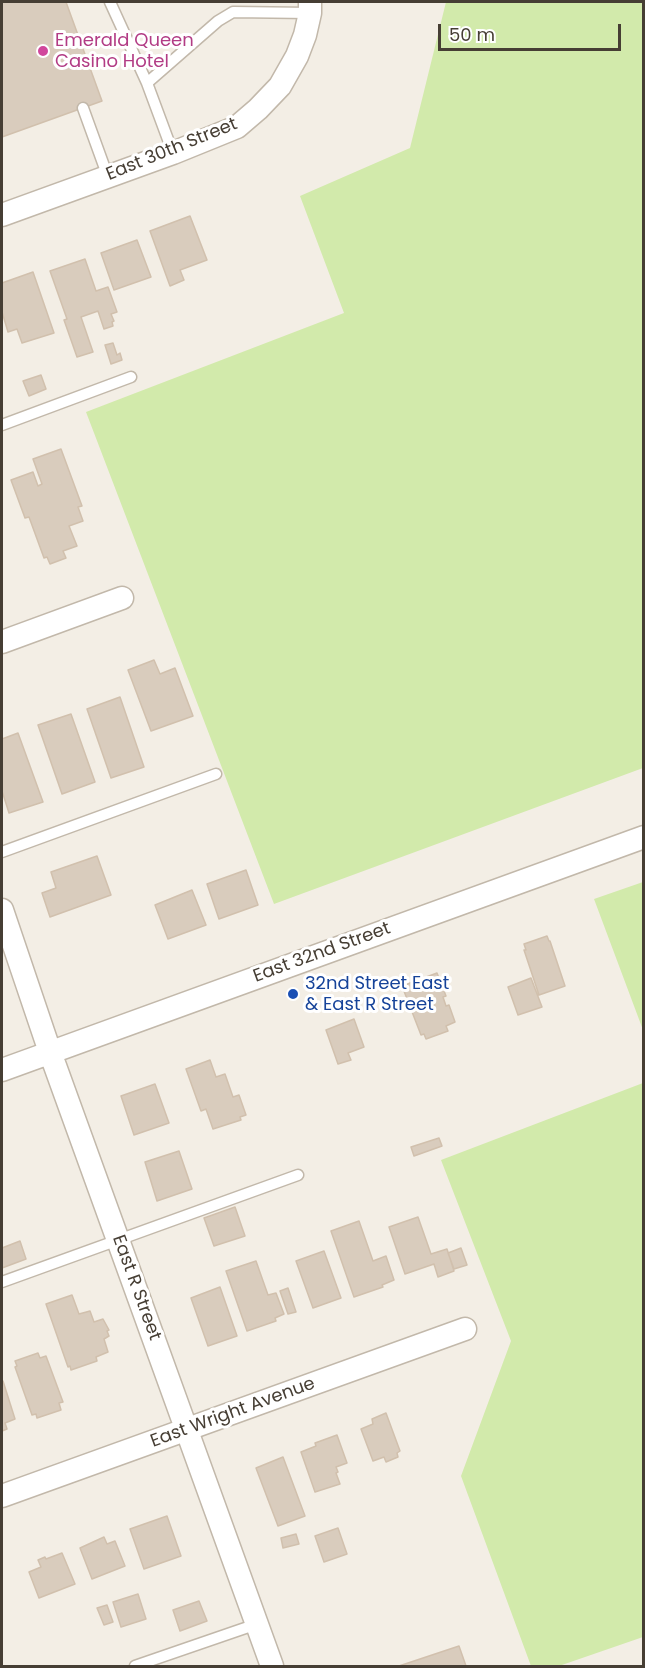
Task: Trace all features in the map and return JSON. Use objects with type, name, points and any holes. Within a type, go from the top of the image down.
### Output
[{"type":"street","name":"East 30th Street","points":[[2,215],[173,153],[237,127],[280,86],[297,57],[305,35],[310,7]]},
{"type":"street","points":[[2,642],[122,598]]},
{"type":"street","name":"East 32nd Street","points":[[2,1070],[644,837]]},
{"type":"street","name":"East R Street","points":[[2,910],[50,1052],[272,1666]]},
{"type":"street","name":"East Wright Avenue","points":[[2,1496],[465,1329]]},
{"type":"lane","points":[[110,2],[147,83],[173,153]]},
{"type":"lane","points":[[147,83],[218,21],[233,12],[274,12],[310,7]]},
{"type":"lane","points":[[83,108],[108,177]]},
{"type":"lane","points":[[2,425],[131,377]]},
{"type":"lane","points":[[2,852],[216,774]]},
{"type":"lane","points":[[2,1282],[298,1175]]},
{"type":"lane","points":[[135,1666],[257,1624]]},
{"type":"green space","points":[[446,2],[643,2],[643,768],[274,904],[86,412],[344,313],[300,196],[410,148]]},
{"type":"green space","points":[[644,882],[643,1030],[594,899]]},
{"type":"green space","points":[[643,1083],[643,1637],[559,1666],[531,1666],[461,1476],[511,1341],[441,1160]]},
{"type":"building","name":"Emerald Queen Casino Hotel","points":[[2,2],[66,2],[102,101],[2,137]]},
{"type":"building","points":[[190,216],[207,260],[180,270],[184,280],[170,286],[150,231]]},
{"type":"building","points":[[137,240],[151,277],[114,290],[101,253]]},
{"type":"building","points":[[85,259],[96,291],[108,287],[117,312],[111,314],[114,321],[113,326],[104,329],[98,311],[81,317],[93,352],[77,357],[64,320],[67,319],[50,271]]},
{"type":"building","points":[[33,272],[54,333],[22,343],[17,329],[8,332],[2,312],[2,283]]},
{"type":"building","points":[[113,343],[117,355],[120,353],[122,360],[111,364],[105,345]]},
{"type":"building","points":[[41,375],[46,389],[29,396],[23,381]]},
{"type":"building","points":[[61,449],[82,506],[78,507],[83,521],[69,526],[77,546],[63,551],[66,558],[50,564],[47,557],[44,558],[29,517],[25,518],[11,480],[33,472],[38,486],[42,484],[33,459]]},
{"type":"building","points":[[154,660],[160,674],[175,668],[193,716],[151,731],[128,670]]},
{"type":"building","points":[[120,697],[144,767],[111,778],[87,709]]},
{"type":"building","points":[[71,714],[95,782],[62,794],[38,725]]},
{"type":"building","points":[[18,733],[43,802],[9,813],[2,791],[2,739]]},
{"type":"building","points":[[97,856],[111,895],[50,917],[42,893],[56,888],[51,872]]},
{"type":"building","points":[[246,870],[258,905],[219,919],[207,884]]},
{"type":"building","points":[[192,890],[206,925],[168,939],[155,905]]},
{"type":"building","points":[[547,936],[565,986],[539,995],[524,944]]},
{"type":"building","points":[[437,973],[446,996],[443,997],[446,1006],[449,1005],[455,1022],[446,1026],[448,1031],[426,1039],[424,1034],[421,1035],[402,986]]},
{"type":"building","points":[[531,978],[542,1007],[518,1015],[508,987]]},
{"type":"building","points":[[354,1019],[364,1047],[348,1053],[351,1060],[338,1064],[326,1030]]},
{"type":"building","points":[[210,1060],[216,1077],[225,1074],[233,1097],[239,1095],[246,1115],[240,1117],[241,1120],[213,1129],[206,1109],[201,1111],[186,1069]]},
{"type":"building","points":[[155,1084],[169,1123],[134,1135],[121,1096]]},
{"type":"building","points":[[439,1138],[442,1146],[414,1156],[411,1147]]},
{"type":"building","points":[[179,1151],[192,1189],[157,1201],[145,1162]]},
{"type":"building","points":[[235,1207],[245,1236],[214,1246],[204,1218]]},
{"type":"building","points":[[418,1217],[431,1254],[447,1249],[454,1271],[438,1277],[434,1264],[405,1274],[389,1227]]},
{"type":"building","points":[[359,1221],[373,1261],[386,1256],[394,1280],[382,1285],[383,1287],[354,1297],[331,1231]]},
{"type":"building","points":[[20,1241],[26,1259],[2,1268],[2,1248]]},
{"type":"building","points":[[461,1248],[467,1265],[454,1269],[448,1253]]},
{"type":"building","points":[[324,1251],[341,1298],[313,1308],[296,1261]]},
{"type":"building","points":[[256,1261],[268,1295],[276,1293],[284,1314],[275,1318],[276,1321],[247,1331],[226,1271]]},
{"type":"building","points":[[220,1287],[237,1336],[208,1346],[191,1298]]},
{"type":"building","points":[[288,1288],[296,1312],[288,1314],[280,1291]]},
{"type":"building","points":[[72,1295],[79,1314],[90,1311],[94,1322],[103,1319],[109,1330],[107,1331],[109,1336],[104,1339],[108,1352],[96,1357],[97,1361],[71,1370],[46,1304]]},
{"type":"building","points":[[38,1353],[40,1358],[46,1356],[63,1402],[59,1403],[61,1410],[37,1418],[36,1414],[32,1415],[15,1367],[17,1366],[15,1361]]},
{"type":"building","points":[[2,1382],[15,1419],[5,1423],[7,1429],[2,1431]]},
{"type":"building","points":[[386,1413],[400,1451],[397,1453],[398,1457],[386,1462],[384,1457],[373,1461],[361,1429],[373,1424],[372,1419]]},
{"type":"building","points":[[337,1435],[347,1463],[336,1467],[340,1484],[315,1492],[301,1452],[316,1446],[315,1443]]},
{"type":"building","points":[[283,1457],[305,1516],[278,1526],[256,1468]]},
{"type":"building","points":[[167,1516],[181,1556],[144,1569],[130,1529]]},
{"type":"building","points":[[338,1528],[347,1554],[324,1562],[315,1536]]},
{"type":"building","points":[[296,1534],[299,1544],[283,1548],[281,1538]]},
{"type":"building","points":[[104,1537],[107,1544],[115,1541],[125,1566],[92,1579],[80,1548]]},
{"type":"building","points":[[62,1553],[75,1584],[39,1598],[29,1572],[41,1567],[38,1560]]},
{"type":"building","points":[[138,1594],[146,1619],[121,1627],[113,1602]]},
{"type":"building","points":[[199,1601],[207,1621],[180,1631],[173,1610]]},
{"type":"building","points":[[107,1605],[113,1622],[104,1625],[97,1608]]},
{"type":"building","points":[[459,1646],[466,1666],[399,1666]]},
{"type":"place","name":"Emerald Queen Casino Hotel","points":[[43,51]]},
{"type":"place","name":"32nd Street East & East R Street","points":[[293,994]]}]
